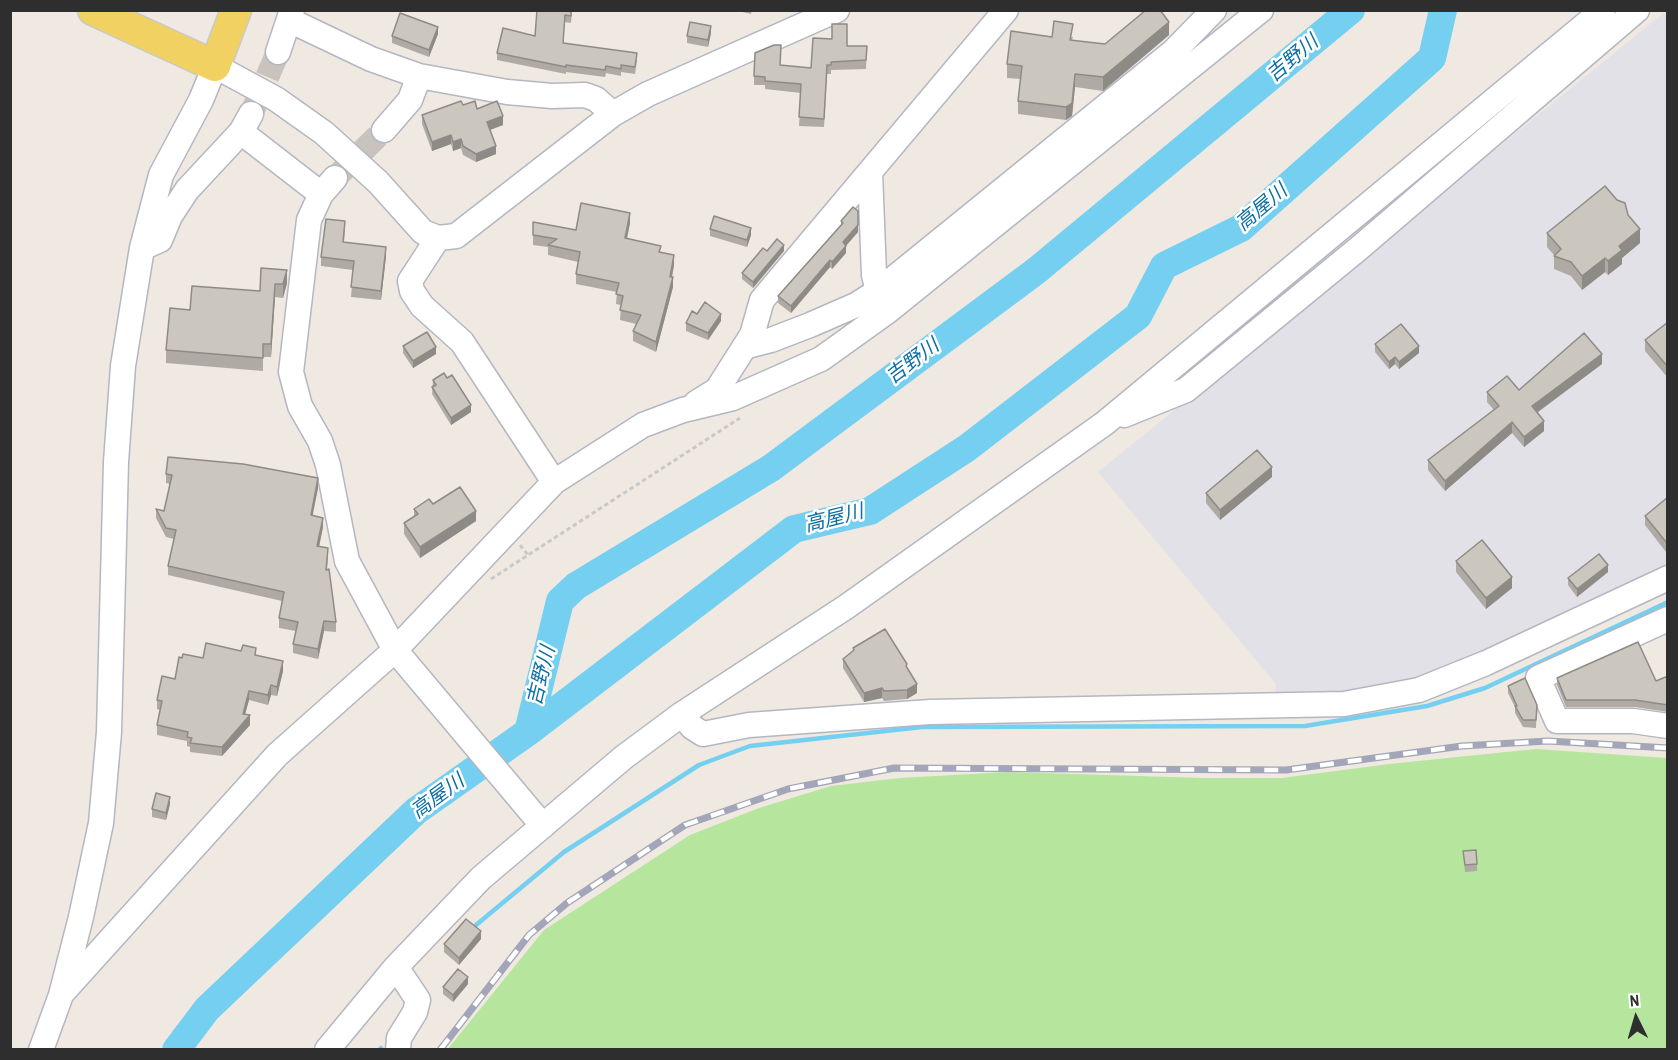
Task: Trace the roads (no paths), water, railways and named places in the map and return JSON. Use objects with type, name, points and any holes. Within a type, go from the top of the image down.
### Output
[{"type":"main road","points":[[93,10],[215,66],[236,10]]},
{"type":"street","points":[[41,1050],[61,995],[81,916],[100,823],[109,732],[117,451],[123,366],[142,248],[161,175],[201,100],[215,66],[276,99],[324,133],[378,182],[423,232],[438,238],[456,236],[613,114],[691,74],[837,10]]},
{"type":"street","points":[[683,410],[717,390],[752,335],[762,300],[1006,10]]},
{"type":"street","points":[[744,347],[771,340],[819,321],[856,305],[878,291],[1174,51],[1214,10]]},
{"type":"street","points":[[61,995],[277,755],[398,653],[554,482],[643,425],[683,410],[733,398],[821,359],[898,304],[1261,10]]},
{"type":"street","points":[[327,1050],[396,967],[481,878],[624,757],[682,714],[846,607],[1105,423],[1603,10]]},
{"type":"street","points":[[1105,423],[1186,390],[1358,249],[1637,10]]},
{"type":"street","points":[[278,52],[291,15],[371,60],[420,76],[507,92],[552,96],[585,95],[596,99],[613,114]]},
{"type":"street","points":[[384,130],[410,100],[420,76]]},
{"type":"street","points":[[142,248],[160,240],[170,216],[188,190],[246,123],[328,186],[309,220],[291,372],[300,406],[320,441],[328,465],[347,561],[398,653],[543,826]]},
{"type":"street","points":[[870,172],[874,275],[878,291]]},
{"type":"street","points":[[438,238],[410,281],[412,291],[422,306],[462,342],[554,482]]},
{"type":"street","points":[[682,714],[703,734],[749,725],[930,712],[1344,704],[1419,690],[1486,663],[1668,578]]},
{"type":"street","points":[[1668,619],[1538,678],[1557,721],[1633,721],[1668,726]]},
{"type":"street","points":[[396,967],[418,1000],[415,1012],[399,1038],[398,1050]]},
{"type":"waterway","name":"吉野川","points":[[528,732],[560,601],[576,586],[771,468],[1036,271],[1351,10]]},
{"type":"waterway","name":"高屋川","points":[[176,1050],[207,1009],[416,811],[528,732],[794,529],[870,511],[967,448],[1138,316],[1164,266],[1241,228],[1432,58],[1443,10]]},
{"type":"waterway","points":[[476,925],[564,852],[699,765],[750,746],[922,727],[1305,726],[1427,706],[1485,688],[1668,602]]},
{"type":"tunnel","points":[[253,110],[278,52]]},
{"type":"tunnel","points":[[335,178],[384,130]]},
{"type":"railway","points":[[440,1050],[529,935],[567,903],[685,825],[788,789],[894,768],[1286,770],[1462,746],[1548,741],[1668,748]]}]
